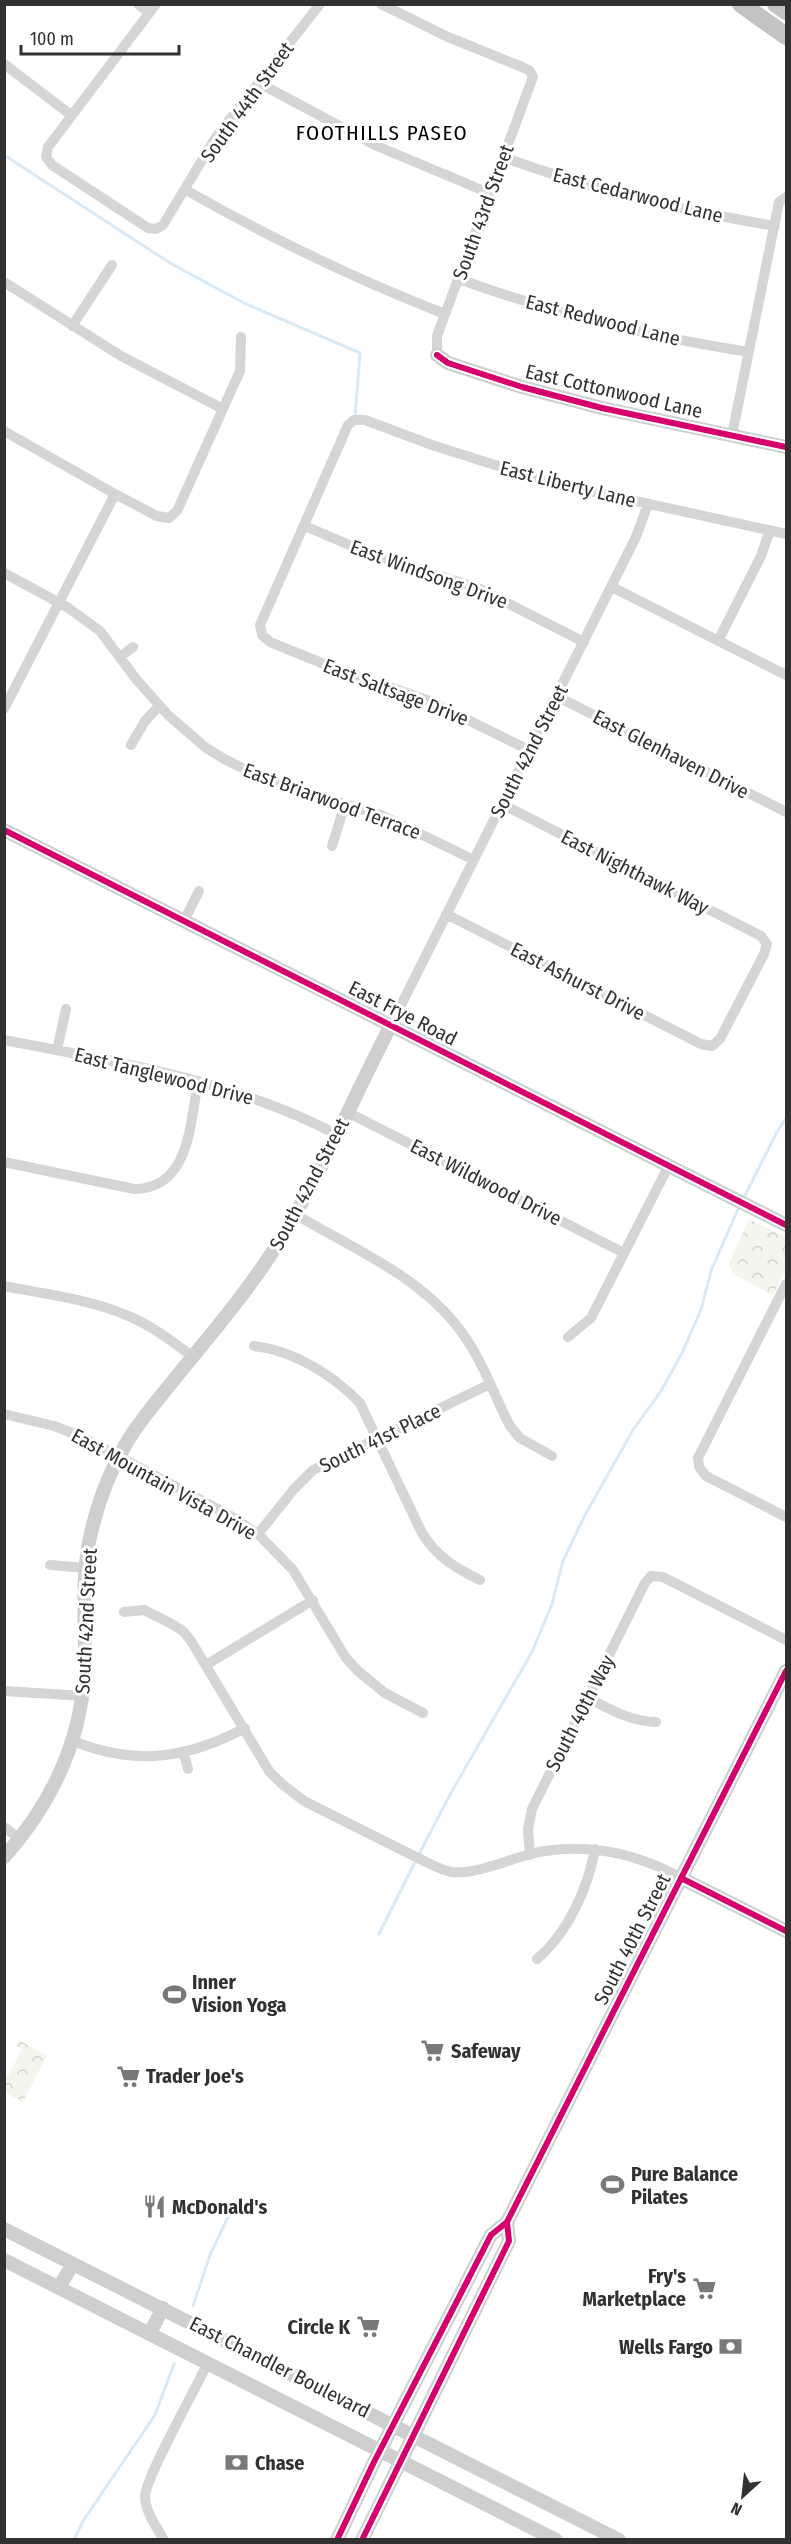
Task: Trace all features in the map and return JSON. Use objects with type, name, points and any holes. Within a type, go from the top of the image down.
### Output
[{"type":"highway","points":[[741,4],[786,36]]},
{"type":"highway","points":[[776,4],[786,11]]},
{"type":"main road","name":"East Cottonwood Lane","points":[[438,355],[448,363],[556,396],[638,417],[786,447]]},
{"type":"main road","name":"East Frye Road","points":[[6,835],[184,921],[786,1225]]},
{"type":"main road","name":"South 42nd Street","points":[[4,1857],[20,1839],[53,1789],[73,1741],[84,1696],[86,1568],[91,1530],[99,1503],[119,1456],[135,1429],[258,1273],[295,1214],[391,1025]]},
{"type":"main road","name":"South 40th Street","points":[[337,2540],[380,2449],[491,2235],[507,2222],[786,1671]]},
{"type":"main road","points":[[681,1878],[786,1931]]},
{"type":"main road","name":"South 40th Street","points":[[362,2540],[412,2434],[509,2241],[507,2222]]},
{"type":"main road","name":"East Chandler Boulevard","points":[[4,2229],[620,2540]]},
{"type":"main road","name":"East Chandler Boulevard","points":[[4,2260],[556,2540]]},
{"type":"main road","points":[[59,2288],[73,2264]]},
{"type":"main road","points":[[150,2333],[163,2308]]},
{"type":"street","points":[[4,64],[71,115],[153,9],[138,4]]},
{"type":"street","name":"South 44th Street","points":[[71,115],[48,147],[46,156],[62,171],[148,228],[156,229],[163,225],[216,138],[320,4]]},
{"type":"street","name":"South 43rd Street","points":[[381,4],[419,24],[530,71],[533,77],[437,336],[438,355]]},
{"type":"street","points":[[259,83],[377,146],[489,193]]},
{"type":"street","name":"East Cedarwood Lane","points":[[503,157],[614,193],[683,210],[775,226]]},
{"type":"street","points":[[186,190],[235,219],[334,268],[446,314]]},
{"type":"street","points":[[732,435],[780,202],[785,197]]},
{"type":"street","points":[[72,326],[112,265]]},
{"type":"street","name":"East Redwood Lane","points":[[459,279],[530,303],[601,322],[749,352]]},
{"type":"street","points":[[4,282],[130,361],[223,409]]},
{"type":"street","points":[[4,431],[115,494],[157,516],[169,518],[177,511],[240,371],[241,337]]},
{"type":"street","name":"East Liberty Lane","points":[[304,526],[348,425],[354,420],[365,420],[432,446],[518,473],[596,493],[786,534]]},
{"type":"street","points":[[4,709],[115,494]]},
{"type":"street","name":"South 42nd Street","points":[[391,1025],[612,587],[636,537],[648,504]]},
{"type":"street","name":"East Saltsage Drive","points":[[304,526],[260,625],[262,635],[270,642],[329,666],[427,700],[529,750]]},
{"type":"street","name":"East Windsong Drive","points":[[304,526],[375,556],[478,588],[584,642]]},
{"type":"street","points":[[718,641],[761,556],[770,530]]},
{"type":"street","name":"East Briarwood Terrace","points":[[4,573],[58,602],[100,631],[159,706],[205,747],[248,772],[280,785],[403,824],[474,860]]},
{"type":"street","points":[[612,587],[786,675]]},
{"type":"street","points":[[121,656],[133,647]]},
{"type":"street","name":"East Glenhaven Drive","points":[[556,696],[786,812]]},
{"type":"street","points":[[131,745],[145,721],[159,706]]},
{"type":"street","points":[[332,846],[345,804]]},
{"type":"street","name":"East Nighthawk Way","points":[[502,804],[760,936],[766,944],[764,954],[720,1039],[712,1046]]},
{"type":"street","points":[[184,921],[200,891]]},
{"type":"street","name":"East Ashurst Drive","points":[[446,914],[691,1038],[712,1046]]},
{"type":"street","name":"East Tanglewood Drive","points":[[57,1050],[66,1009]]},
{"type":"street","name":"East Tanglewood Drive","points":[[4,1040],[198,1081],[276,1105],[336,1134]]},
{"type":"street","points":[[4,1162],[134,1189],[147,1189],[160,1184],[178,1166],[183,1153],[198,1081]]},
{"type":"street","name":"East Wildwood Drive","points":[[347,1112],[624,1253]]},
{"type":"street","points":[[568,1337],[591,1318],[669,1165]]},
{"type":"street","points":[[295,1214],[420,1288],[453,1320],[468,1340],[510,1426],[520,1438],[552,1456]]},
{"type":"street","points":[[785,1512],[706,1476],[699,1467],[698,1458],[784,1297],[786,1284]]},
{"type":"street","points":[[4,1286],[101,1306],[125,1314],[150,1326],[193,1357]]},
{"type":"street","points":[[254,1346],[286,1353],[345,1389],[360,1403],[432,1550],[453,1566],[480,1580]]},
{"type":"street","name":"South 41st Place","points":[[258,1534],[294,1489],[314,1470],[490,1384]]},
{"type":"street","name":"East Mountain Vista Drive","points":[[4,1414],[67,1430],[229,1515],[258,1534],[293,1570],[346,1658],[365,1679],[385,1693],[423,1713]]},
{"type":"street","points":[[50,1565],[86,1568]]},
{"type":"street","name":"South 40th Way","points":[[530,1854],[528,1829],[532,1809],[645,1583],[651,1576],[663,1577],[786,1640]]},
{"type":"street","points":[[206,1665],[313,1600]]},
{"type":"street","points":[[124,1612],[144,1610],[176,1627],[191,1641],[269,1771],[293,1794],[426,1862],[454,1872],[476,1869],[530,1854],[563,1849],[595,1849],[648,1861],[681,1878]]},
{"type":"street","points":[[4,1691],[84,1696]]},
{"type":"street","points":[[588,1698],[625,1717],[656,1722]]},
{"type":"street","points":[[73,1741],[96,1750],[125,1755],[184,1754],[211,1746],[244,1728]]},
{"type":"street","points":[[184,1754],[188,1769]]},
{"type":"street","points":[[4,1827],[20,1839]]},
{"type":"street","points":[[537,1959],[550,1948],[560,1934],[586,1883],[595,1849]]},
{"type":"street","points":[[164,2540],[147,2509],[145,2495],[208,2362]]},
{"type":"green space","points":[[749,1219],[786,1237],[786,1269],[773,1295],[733,1274],[729,1264]]},
{"type":"green space","points":[[19,2040],[47,2055],[23,2102],[5,2092],[5,2074],[8,2076],[22,2049],[17,2046]]},
{"type":"waterway","points":[[4,155],[170,263],[244,303],[360,353],[355,418]]},
{"type":"waterway","points":[[743,1199],[786,1118]]},
{"type":"waterway","points":[[419,1854],[452,1791],[532,1652],[552,1604],[563,1561],[584,1517],[633,1430],[661,1391],[682,1353],[701,1310],[711,1271],[739,1207]]},
{"type":"waterway","points":[[379,1934],[416,1860]]},
{"type":"waterway","points":[[193,2306],[210,2255],[230,2213]]},
{"type":"waterway","points":[[74,2540],[83,2521],[155,2415],[174,2364]]},
{"type":"cycle path","points":[[437,355],[448,363],[522,387],[602,408],[786,447]]},
{"type":"cycle path","points":[[4,830],[786,1225]]},
{"type":"cycle path","points":[[337,2540],[373,2464],[491,2235],[507,2222],[786,1671]]},
{"type":"cycle path","points":[[681,1878],[786,1931]]},
{"type":"cycle path","points":[[362,2540],[509,2241],[507,2222]]},
{"type":"place","name":"Inner Vision Yoga","points":[[174,1994]]},
{"type":"place","name":"Safeway","points":[[433,2051]]},
{"type":"place","name":"Trader Joe's","points":[[128,2076]]},
{"type":"place","name":"Pure Balance Pilates","points":[[613,2185]]},
{"type":"place","name":"McDonald's","points":[[154,2207]]},
{"type":"place","name":"Fry's Marketplace","points":[[704,2288]]},
{"type":"place","name":"Circle K","points":[[368,2327]]},
{"type":"place","name":"Wells Fargo","points":[[731,2347]]},
{"type":"place","name":"Chase","points":[[237,2463]]},
{"type":"district","name":"FOOTHILLS PASEO","points":[[382,133]]}]
